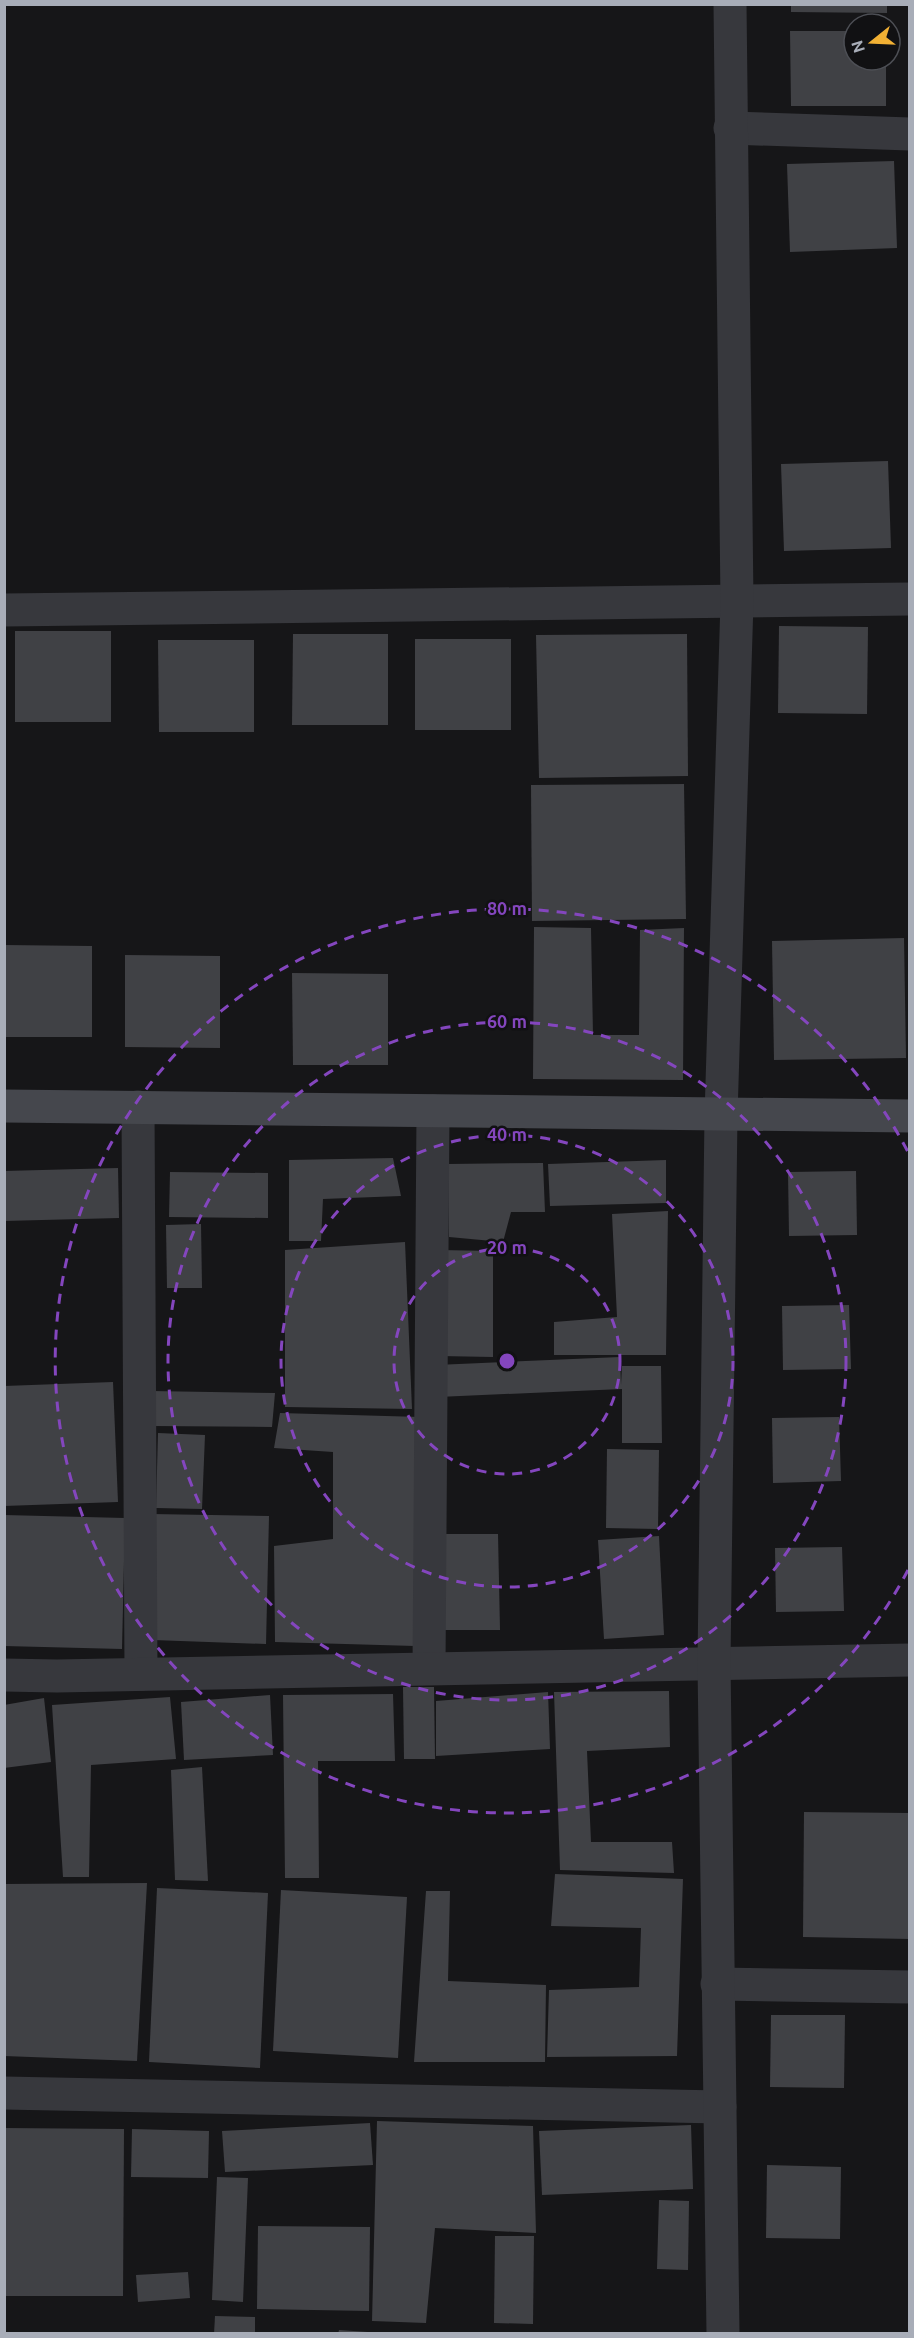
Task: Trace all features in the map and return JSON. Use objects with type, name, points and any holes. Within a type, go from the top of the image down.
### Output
[{"type":"main road","points":[[4,1106],[909,1116]]},
{"type":"street","points":[[723,2334],[714,1663],[721,1115],[737,602],[730,4]]},
{"type":"street","points":[[730,128],[909,134]]},
{"type":"street","points":[[4,610],[909,599]]},
{"type":"street","points":[[138,1107],[141,1674]]},
{"type":"street","points":[[429,1668],[433,1111]]},
{"type":"street","points":[[4,1675],[909,1660]]},
{"type":"street","points":[[717,1984],[909,1987]]},
{"type":"street","points":[[4,2093],[720,2108]]},
{"type":"building","points":[[791,4],[887,4],[887,12],[791,12]]},
{"type":"building","points":[[790,31],[842,31],[842,72],[886,72],[886,106],[791,106]]},
{"type":"building","points":[[894,161],[897,248],[790,252],[787,164]]},
{"type":"building","points":[[888,461],[891,548],[784,551],[781,464]]},
{"type":"building","points":[[779,626],[868,627],[867,714],[778,713]]},
{"type":"building","points":[[15,631],[111,631],[111,722],[15,722]]},
{"type":"building","points":[[293,634],[388,634],[388,725],[292,725]]},
{"type":"building","points":[[687,634],[688,776],[539,778],[536,635]]},
{"type":"building","points":[[415,639],[511,639],[511,730],[415,730]]},
{"type":"building","points":[[158,640],[254,640],[254,732],[159,732]]},
{"type":"building","points":[[684,784],[686,919],[532,921],[531,785]]},
{"type":"building","points":[[534,927],[591,928],[593,1035],[639,1035],[640,930],[684,928],[683,1080],[533,1079]]},
{"type":"building","points":[[904,938],[906,1058],[774,1060],[772,941]]},
{"type":"building","points":[[4,945],[92,946],[92,1037],[4,1037]]},
{"type":"building","points":[[125,955],[220,956],[220,1048],[125,1047]]},
{"type":"building","points":[[292,973],[388,974],[388,1065],[293,1065]]},
{"type":"building","points":[[393,1158],[401,1196],[323,1199],[321,1241],[289,1241],[289,1160]]},
{"type":"building","points":[[666,1160],[666,1203],[550,1206],[548,1164]]},
{"type":"building","points":[[543,1163],[545,1212],[511,1212],[503,1242],[449,1237],[448,1164]]},
{"type":"building","points":[[118,1168],[119,1218],[4,1221],[4,1171]]},
{"type":"building","points":[[856,1171],[857,1235],[789,1236],[788,1172]]},
{"type":"building","points":[[170,1172],[268,1173],[268,1218],[169,1217]]},
{"type":"building","points":[[668,1211],[666,1355],[554,1355],[554,1322],[617,1317],[612,1214]]},
{"type":"building","points":[[201,1224],[202,1288],[167,1288],[166,1225]]},
{"type":"building","points":[[405,1242],[412,1409],[285,1407],[285,1250]]},
{"type":"building","points":[[439,1250],[493,1251],[493,1357],[439,1356]]},
{"type":"building","points":[[849,1305],[851,1369],[783,1370],[782,1306]]},
{"type":"building","points":[[620,1357],[621,1385],[622,1366],[661,1366],[662,1443],[622,1443],[622,1389],[438,1397],[436,1365]]},
{"type":"building","points":[[113,1382],[118,1502],[4,1506],[4,1386]]},
{"type":"building","points":[[151,1391],[275,1393],[272,1427],[151,1426]]},
{"type":"building","points":[[280,1413],[421,1417],[415,1646],[275,1642],[274,1546],[333,1539],[333,1452],[274,1448]]},
{"type":"building","points":[[839,1417],[841,1481],[773,1483],[772,1418]]},
{"type":"building","points":[[158,1433],[205,1435],[202,1509],[156,1508]]},
{"type":"building","points":[[607,1449],[659,1450],[658,1529],[606,1528]]},
{"type":"building","points":[[151,1514],[269,1516],[266,1644],[153,1640]]},
{"type":"building","points":[[4,1515],[125,1518],[122,1649],[4,1646]]},
{"type":"building","points":[[439,1534],[498,1534],[500,1630],[439,1630]]},
{"type":"building","points":[[659,1536],[664,1635],[604,1639],[598,1540]]},
{"type":"building","points":[[842,1547],[844,1611],[776,1612],[775,1548]]},
{"type":"building","points":[[403,1687],[434,1687],[435,1759],[404,1759]]},
{"type":"building","points":[[669,1691],[670,1747],[587,1751],[591,1842],[672,1842],[674,1873],[560,1870],[554,1692]]},
{"type":"building","points":[[548,1692],[550,1749],[436,1756],[436,1701]]},
{"type":"building","points":[[393,1694],[395,1761],[318,1761],[319,1878],[285,1878],[283,1695]]},
{"type":"building","points":[[270,1695],[273,1755],[184,1760],[181,1702]]},
{"type":"building","points":[[170,1697],[176,1759],[91,1765],[89,1877],[63,1877],[52,1705]]},
{"type":"building","points":[[44,1698],[51,1762],[4,1768],[4,1705]]},
{"type":"building","points":[[202,1767],[208,1881],[175,1880],[171,1770]]},
{"type":"building","points":[[804,1812],[910,1813],[910,1939],[803,1937]]},
{"type":"building","points":[[555,1874],[683,1879],[677,2056],[547,2057],[549,1990],[639,1987],[641,1928],[551,1926]]},
{"type":"building","points":[[147,1883],[137,2061],[4,2056],[4,1884]]},
{"type":"building","points":[[157,1888],[268,1893],[260,2068],[149,2062]]},
{"type":"building","points":[[281,1890],[407,1897],[398,2058],[273,2051]]},
{"type":"building","points":[[426,1891],[450,1891],[448,1981],[546,1985],[545,2062],[414,2062]]},
{"type":"building","points":[[771,2015],[845,2015],[844,2088],[770,2087]]},
{"type":"building","points":[[377,2121],[533,2126],[536,2233],[435,2228],[426,2323],[372,2321]]},
{"type":"building","points":[[370,2123],[373,2165],[225,2172],[222,2131]]},
{"type":"building","points":[[691,2125],[693,2189],[542,2195],[539,2131]]},
{"type":"building","points":[[4,2128],[124,2129],[123,2296],[4,2296]]},
{"type":"building","points":[[132,2129],[209,2131],[208,2178],[131,2177]]},
{"type":"building","points":[[767,2165],[841,2167],[840,2239],[766,2238]]},
{"type":"building","points":[[217,2177],[248,2178],[243,2302],[212,2300]]},
{"type":"building","points":[[659,2200],[689,2201],[688,2270],[657,2269]]},
{"type":"building","points":[[258,2226],[370,2227],[369,2311],[257,2309]]},
{"type":"building","points":[[495,2236],[534,2236],[533,2324],[494,2323]]},
{"type":"building","points":[[188,2272],[190,2298],[138,2302],[136,2275]]},
{"type":"building","points":[[215,2316],[255,2317],[255,2334],[214,2334]]},
{"type":"building","points":[[339,2330],[368,2332],[368,2334],[338,2334]]}]
